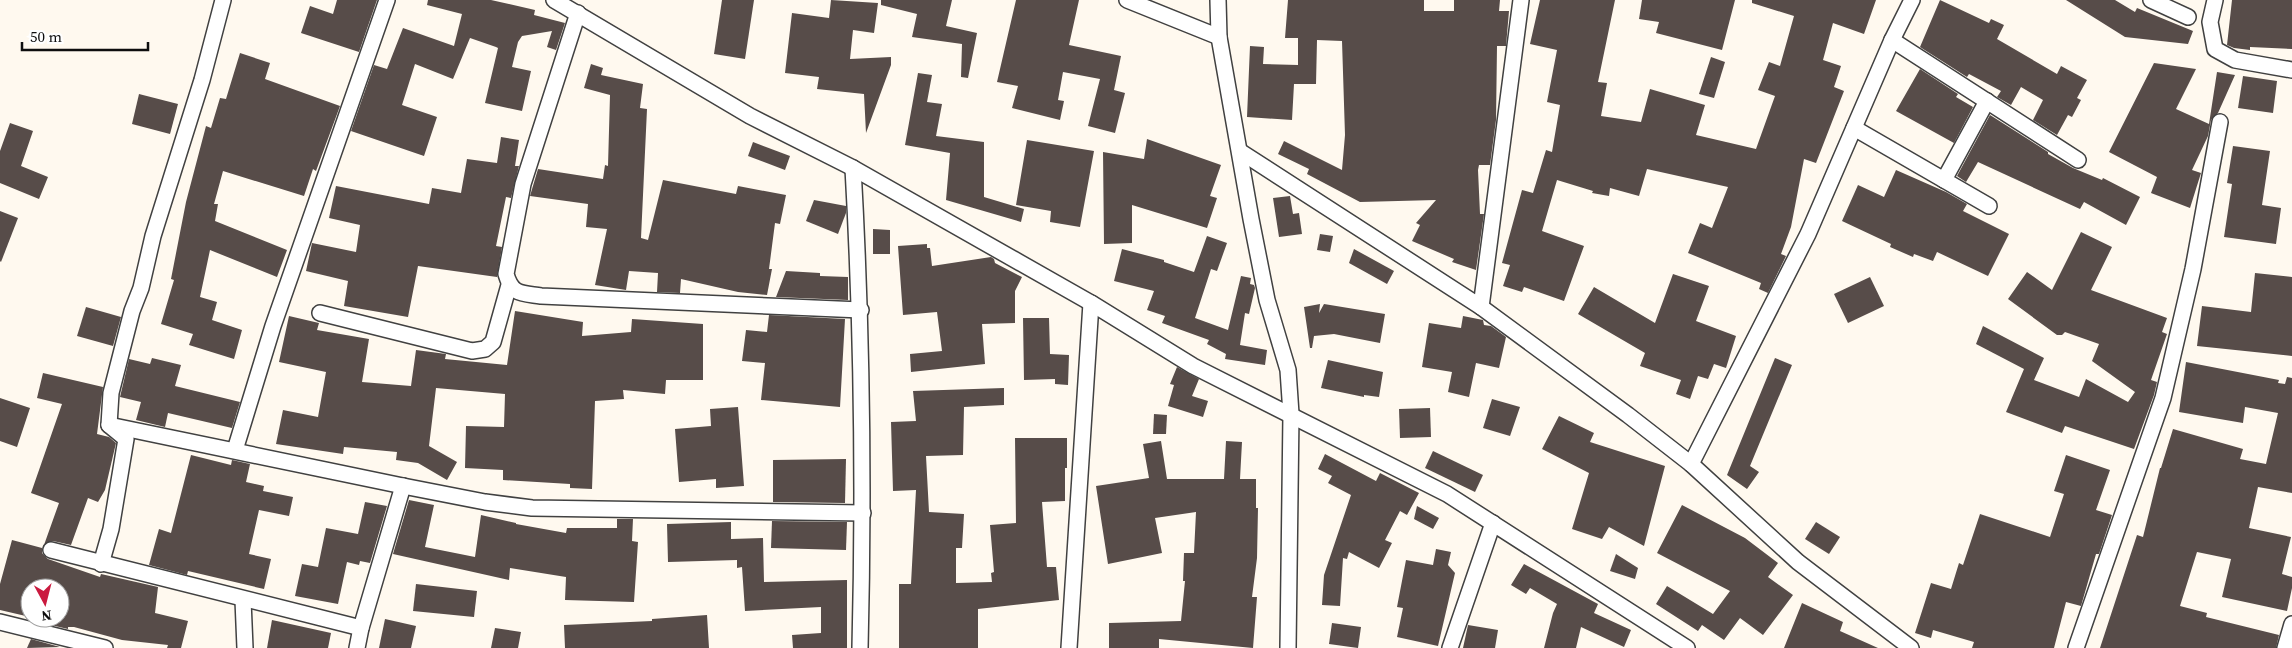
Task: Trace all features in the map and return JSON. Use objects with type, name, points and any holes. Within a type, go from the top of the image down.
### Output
[{"type":"street","points":[[109,425],[112,392],[132,311],[141,288],[153,236],[202,80],[223,0]]},
{"type":"street","points":[[235,450],[274,326],[387,0]]},
{"type":"street","points":[[554,0],[750,116],[853,168],[1091,303],[1193,366],[1447,494],[1687,648]]},
{"type":"street","points":[[1127,0],[1219,37]]},
{"type":"street","points":[[1218,0],[1219,37],[1267,300],[1288,370],[1291,414],[1288,648]]},
{"type":"street","points":[[1481,307],[1521,0]]},
{"type":"street","points":[[1690,464],[1808,234],[1892,40],[1912,0]]},
{"type":"street","points":[[2151,0],[2188,17]]},
{"type":"street","points":[[2216,0],[2210,22],[2215,49],[2234,60],[2292,70]]},
{"type":"street","points":[[578,13],[523,184],[506,274],[509,285],[516,292],[541,296],[860,310]]},
{"type":"street","points":[[1892,40],[2078,160]]},
{"type":"street","points":[[1944,180],[1988,101]]},
{"type":"street","points":[[2076,648],[2162,398],[2193,269],[2220,122]]},
{"type":"street","points":[[1854,128],[1988,206]]},
{"type":"street","points":[[1241,152],[1481,307],[1628,415],[1690,464],[1798,562],[1911,648]]},
{"type":"street","points":[[853,168],[860,310],[864,513],[860,648]]},
{"type":"street","points":[[320,312],[472,351],[485,349],[493,342],[509,285]]},
{"type":"street","points":[[1069,648],[1091,303]]},
{"type":"street","points":[[109,425],[403,486],[485,502],[532,508],[864,513]]},
{"type":"street","points":[[101,564],[111,529],[126,439],[109,425]]},
{"type":"street","points":[[357,648],[361,628],[403,486]]},
{"type":"street","points":[[1450,648],[1493,523]]},
{"type":"street","points":[[51,550],[242,600],[361,628]]},
{"type":"street","points":[[242,600],[245,648]]},
{"type":"street","points":[[0,622],[105,648]]},
{"type":"street","points":[[2285,648],[2292,624]]},
{"type":"building","points":[[337,0],[377,0],[359,52],[301,33],[310,6],[333,14]]},
{"type":"building","points":[[428,0],[491,0],[535,10],[534,15],[565,23],[556,50],[547,47],[552,31],[522,36],[518,42],[512,67],[531,71],[522,111],[485,103],[498,48],[496,47],[470,38],[453,79],[415,64],[402,105],[437,117],[424,156],[351,131],[374,65],[387,69],[403,28],[454,46],[462,14],[427,5]]},
{"type":"building","points":[[722,0],[754,0],[745,59],[714,54]]},
{"type":"building","points":[[831,0],[878,3],[874,33],[853,30],[850,59],[891,57],[891,65],[866,133],[864,94],[817,89],[819,77],[785,73],[792,13],[829,18]]},
{"type":"building","points":[[881,0],[952,0],[946,26],[977,33],[968,78],[961,77],[962,44],[912,37],[917,14],[881,5]]},
{"type":"building","points":[[1016,0],[1079,0],[1069,45],[1121,56],[1114,90],[1125,93],[1115,133],[1088,126],[1100,79],[1063,72],[1058,100],[1064,101],[1060,120],[1012,108],[1018,86],[997,82]]},
{"type":"building","points":[[1288,0],[1424,0],[1424,11],[1454,11],[1454,0],[1500,0],[1499,11],[1509,11],[1506,46],[1497,46],[1496,120],[1490,165],[1479,165],[1478,170],[1480,214],[1484,214],[1476,270],[1452,262],[1454,259],[1412,241],[1420,225],[1416,223],[1436,200],[1360,202],[1307,174],[1309,169],[1278,154],[1284,141],[1342,170],[1345,135],[1342,41],[1317,40],[1316,84],[1294,84],[1292,120],[1247,117],[1250,46],[1264,47],[1263,64],[1298,65],[1298,38],[1285,38]]},
{"type":"building","points":[[1540,0],[1615,0],[1598,82],[1607,83],[1601,116],[1641,122],[1650,89],[1705,105],[1696,135],[1756,149],[1775,96],[1758,90],[1769,62],[1780,66],[1794,16],[1752,3],[1752,0],[1876,0],[1864,34],[1833,23],[1823,60],[1841,66],[1834,87],[1844,91],[1816,163],[1804,159],[1791,227],[1781,254],[1786,256],[1768,293],[1759,289],[1761,283],[1688,253],[1700,223],[1712,228],[1728,187],[1647,169],[1639,196],[1610,188],[1609,196],[1592,193],[1593,191],[1557,180],[1542,231],[1584,246],[1564,301],[1524,287],[1522,292],[1503,286],[1510,265],[1502,263],[1522,190],[1533,193],[1546,150],[1552,152],[1560,105],[1547,102],[1557,50],[1530,44]]},
{"type":"building","points":[[1642,0],[1735,0],[1722,50],[1656,33],[1659,22],[1639,19]]},
{"type":"building","points":[[1940,0],[1989,23],[1991,19],[2004,25],[1997,39],[2057,74],[2061,66],[2087,80],[2077,98],[2081,100],[2072,117],[2068,115],[2057,135],[2033,120],[2043,100],[2021,87],[2011,105],[1997,97],[2001,91],[1969,74],[1967,77],[1920,47]]},
{"type":"building","points":[[2066,0],[2115,0],[2135,12],[2137,8],[2193,31],[2188,44],[2125,37]]},
{"type":"building","points":[[2232,0],[2292,0],[2292,49],[2250,47],[2250,50],[2227,45]]},
{"type":"building","points":[[240,53],[270,63],[265,79],[340,106],[316,171],[313,169],[304,196],[223,171],[214,204],[218,204],[215,221],[287,250],[277,277],[210,250],[200,297],[217,302],[212,320],[242,330],[234,359],[189,345],[193,334],[161,324],[174,280],[171,279],[186,202],[206,126],[211,128],[220,98],[226,99]]},
{"type":"building","points":[[1711,57],[1725,62],[1714,98],[1699,94]]},
{"type":"building","points":[[2154,63],[2196,69],[2176,109],[2209,124],[2217,72],[2235,75],[2218,113],[2211,120],[2208,136],[2192,170],[2201,173],[2190,208],[2151,193],[2157,177],[2109,152]]},
{"type":"building","points":[[591,64],[603,68],[601,75],[643,84],[640,108],[647,109],[641,238],[648,240],[663,180],[736,194],[738,186],[786,195],[780,224],[775,223],[769,269],[772,269],[767,295],[738,292],[681,279],[680,293],[657,292],[658,273],[629,271],[626,290],[595,285],[607,229],[586,227],[588,204],[530,196],[538,169],[603,179],[605,165],[608,166],[610,95],[584,88]]},
{"type":"building","points":[[1920,69],[1958,94],[1956,97],[1973,107],[1954,143],[1896,111]]},
{"type":"building","points":[[918,73],[932,75],[927,102],[942,104],[936,136],[984,142],[984,197],[1024,209],[1021,222],[946,200],[950,153],[905,145]]},
{"type":"building","points":[[2243,76],[2277,81],[2273,113],[2238,108]]},
{"type":"building","points":[[139,94],[178,104],[170,134],[132,124]]},
{"type":"building","points":[[1990,115],[2048,152],[2048,154],[2073,168],[2102,180],[2103,178],[2140,197],[2126,225],[2084,202],[2080,209],[1978,162],[1966,182],[1957,176]]},
{"type":"building","points":[[10,123],[33,131],[21,166],[48,177],[39,199],[0,183],[0,151]]},
{"type":"building","points":[[501,137],[519,140],[515,166],[519,166],[511,198],[506,197],[496,246],[502,247],[497,277],[418,266],[408,317],[344,306],[348,281],[306,271],[312,243],[356,252],[360,225],[329,218],[336,186],[429,204],[432,188],[461,193],[467,159],[497,163]]},
{"type":"building","points":[[1147,139],[1221,165],[1210,196],[1217,198],[1207,228],[1132,205],[1132,243],[1104,244],[1103,152],[1144,159]]},
{"type":"building","points":[[1027,140],[1094,151],[1080,227],[1050,222],[1051,211],[1016,205]]},
{"type":"building","points":[[753,142],[790,156],[785,170],[748,156]]},
{"type":"building","points":[[2233,146],[2270,151],[2262,205],[2281,208],[2276,244],[2224,237],[2232,184],[2227,183]]},
{"type":"building","points":[[1896,170],[1946,192],[1967,204],[1963,211],[2009,234],[1988,276],[1937,252],[1933,261],[1914,254],[1913,257],[1890,247],[1891,244],[1842,221],[1858,185],[1884,197]]},
{"type":"building","points":[[1290,196],[1293,214],[1299,213],[1302,234],[1279,237],[1273,198]]},
{"type":"building","points":[[814,200],[846,206],[846,213],[838,234],[806,221]]},
{"type":"building","points":[[0,211],[18,218],[1,262],[0,261]]},
{"type":"building","points":[[873,229],[890,230],[890,254],[873,254]]},
{"type":"building","points":[[2081,232],[2112,247],[2091,290],[2167,318],[2162,332],[2167,334],[2151,380],[2157,382],[2154,395],[2134,449],[2065,426],[2062,433],[2006,412],[2024,369],[1976,344],[1983,326],[2044,358],[2034,380],[2079,397],[2086,379],[2128,402],[2135,392],[2092,361],[2099,344],[2065,332],[2062,335],[2057,335],[2008,299],[2027,272],[2052,290]]},
{"type":"building","points":[[1320,234],[1333,236],[1330,252],[1317,250]]},
{"type":"building","points":[[1207,236],[1227,243],[1217,271],[1211,269],[1195,318],[1228,330],[1241,276],[1251,278],[1250,284],[1254,285],[1255,288],[1249,314],[1245,313],[1240,345],[1267,350],[1265,365],[1225,359],[1226,354],[1207,344],[1209,340],[1162,323],[1165,316],[1147,310],[1154,291],[1114,281],[1122,249],[1164,260],[1164,262],[1194,272]]},
{"type":"building","points":[[927,244],[927,248],[930,248],[932,266],[991,257],[995,263],[1022,277],[1015,291],[1015,323],[982,324],[985,364],[911,372],[910,354],[942,351],[937,312],[903,315],[898,246]]},
{"type":"building","points":[[1354,249],[1394,271],[1387,284],[1349,263]]},
{"type":"building","points":[[786,271],[820,273],[820,276],[848,277],[848,300],[776,297]]},
{"type":"building","points":[[2255,273],[2292,277],[2292,356],[2197,346],[2202,306],[2251,312]]},
{"type":"building","points":[[1673,274],[1709,286],[1696,321],[1736,336],[1726,368],[1714,364],[1708,379],[1698,376],[1690,399],[1676,394],[1681,380],[1640,366],[1645,353],[1578,314],[1594,287],[1655,323]]},
{"type":"building","points":[[1870,277],[1884,306],[1848,323],[1834,294]]},
{"type":"building","points":[[1320,304],[1319,313],[1324,304],[1385,314],[1380,343],[1334,334],[1314,336],[1312,348],[1310,348],[1304,307]]},
{"type":"building","points":[[86,307],[121,317],[113,346],[77,336]]},
{"type":"building","points":[[515,311],[583,322],[582,336],[631,332],[632,319],[703,324],[703,380],[666,380],[665,394],[623,390],[624,399],[595,401],[592,489],[570,488],[570,484],[503,480],[503,470],[465,468],[466,426],[504,427],[505,394],[436,388],[429,446],[457,462],[447,480],[418,463],[396,460],[397,452],[344,447],[343,454],[276,444],[283,410],[318,417],[326,372],[279,362],[289,316],[319,323],[317,330],[369,339],[362,382],[411,386],[416,350],[446,354],[445,359],[507,365]]},
{"type":"building","points":[[769,315],[845,319],[840,407],[761,400],[765,363],[742,361],[746,330],[767,332]]},
{"type":"building","points":[[1463,316],[1483,320],[1484,325],[1491,326],[1506,337],[1499,368],[1476,363],[1469,397],[1448,392],[1452,372],[1422,367],[1429,323],[1461,328]]},
{"type":"building","points":[[1023,318],[1049,318],[1050,354],[1069,355],[1068,385],[1055,384],[1055,379],[1024,380]]},
{"type":"building","points":[[152,358],[181,365],[175,386],[240,402],[232,428],[168,413],[165,427],[136,420],[141,402],[120,397],[129,359],[150,364]]},
{"type":"building","points":[[1775,358],[1792,365],[1750,466],[1759,472],[1747,489],[1727,475]]},
{"type":"building","points":[[1328,360],[1383,372],[1379,397],[1364,395],[1364,397],[1321,388]]},
{"type":"building","points":[[2186,362],[2279,380],[2278,383],[2285,384],[2287,377],[2292,378],[2292,493],[2258,487],[2249,528],[2291,537],[2282,574],[2292,577],[2292,588],[2287,611],[2222,597],[2231,559],[2197,552],[2180,606],[2207,613],[2206,617],[2279,635],[2276,648],[2100,648],[2137,535],[2143,537],[2160,468],[2173,429],[2243,449],[2240,459],[2266,464],[2278,413],[2245,407],[2243,423],[2179,412]]},
{"type":"building","points":[[1177,367],[1199,379],[1192,396],[1208,401],[1203,417],[1168,406],[1174,385],[1170,384]]},
{"type":"building","points":[[43,373],[103,387],[97,434],[109,437],[116,443],[105,490],[98,502],[88,498],[71,545],[53,541],[44,545],[59,503],[31,493],[62,404],[37,398]]},
{"type":"building","points":[[1004,388],[1004,405],[964,407],[963,455],[926,456],[929,512],[964,514],[962,548],[956,548],[956,583],[992,582],[991,573],[994,572],[990,525],[1016,523],[1015,438],[1067,438],[1065,501],[1042,502],[1047,567],[1056,567],[1059,600],[978,609],[978,648],[899,648],[899,584],[911,584],[916,490],[893,491],[891,422],[916,421],[913,391]]},
{"type":"building","points":[[0,398],[30,408],[17,447],[0,441]]},
{"type":"building","points":[[1492,399],[1520,407],[1510,436],[1483,428]]},
{"type":"building","points":[[738,407],[744,486],[716,488],[716,479],[679,482],[675,429],[711,426],[710,409]]},
{"type":"building","points":[[1430,408],[1431,437],[1400,438],[1399,409]]},
{"type":"building","points":[[1154,414],[1167,415],[1166,434],[1153,434]]},
{"type":"building","points":[[1559,416],[1594,433],[1590,442],[1665,466],[1644,546],[1609,527],[1602,539],[1572,529],[1589,473],[1542,449]]},
{"type":"building","points":[[1161,441],[1167,479],[1224,479],[1226,441],[1242,442],[1240,479],[1256,479],[1256,508],[1258,508],[1257,558],[1252,597],[1257,597],[1253,648],[1159,639],[1159,648],[1109,648],[1109,623],[1181,621],[1185,581],[1183,581],[1184,553],[1194,553],[1196,512],[1155,518],[1162,553],[1108,564],[1096,486],[1149,478],[1143,444]]},
{"type":"building","points":[[1433,451],[1483,475],[1475,492],[1425,468]]},
{"type":"building","points":[[1325,454],[1376,481],[1380,473],[1419,493],[1407,515],[1400,511],[1385,540],[1392,543],[1379,568],[1349,552],[1347,559],[1343,558],[1340,606],[1322,605],[1324,575],[1351,495],[1328,483],[1332,476],[1318,469]]},
{"type":"building","points":[[191,455],[231,465],[232,460],[250,464],[246,482],[264,486],[263,491],[293,497],[289,516],[259,510],[249,554],[271,559],[264,589],[188,571],[187,575],[149,565],[159,529],[171,533]]},
{"type":"building","points":[[2066,455],[2110,470],[2096,510],[2112,515],[2099,554],[2096,554],[2081,606],[2066,602],[2054,648],[1972,648],[1974,642],[1933,630],[1931,638],[1915,633],[1931,583],[1951,589],[1959,563],[1963,565],[1980,514],[2050,537],[2064,494],[2054,491]]},
{"type":"building","points":[[846,459],[845,503],[773,502],[773,460]]},
{"type":"building","points":[[409,500],[434,505],[425,547],[475,557],[481,515],[516,524],[566,533],[567,528],[617,528],[617,519],[633,519],[632,541],[638,542],[634,602],[565,600],[566,577],[510,568],[509,580],[393,554]]},
{"type":"building","points":[[365,502],[387,506],[370,563],[360,561],[359,565],[347,562],[338,604],[295,596],[302,564],[318,567],[326,528],[358,534]]},
{"type":"building","points":[[1682,505],[1745,538],[1778,563],[1768,577],[1793,595],[1763,635],[1740,618],[1724,640],[1702,625],[1698,631],[1656,604],[1667,586],[1713,614],[1730,591],[1657,553]]},
{"type":"building","points":[[1417,506],[1439,518],[1433,529],[1414,519]]},
{"type":"building","points":[[772,521],[847,522],[846,550],[771,548]]},
{"type":"building","points":[[731,522],[731,539],[763,538],[764,582],[847,580],[847,648],[793,648],[792,635],[821,633],[821,607],[745,611],[742,567],[737,568],[737,560],[668,562],[667,524]]},
{"type":"building","points":[[1816,522],[1840,537],[1829,554],[1805,539]]},
{"type":"building","points":[[12,540],[42,548],[42,553],[48,559],[100,577],[101,574],[158,587],[155,613],[188,621],[181,648],[167,648],[168,645],[122,640],[70,627],[70,578],[20,578],[20,615],[0,610],[0,584]]},
{"type":"building","points":[[1436,549],[1451,552],[1448,565],[1455,573],[1438,646],[1397,637],[1403,608],[1397,607],[1406,560],[1433,565]]},
{"type":"building","points":[[1616,554],[1638,568],[1635,579],[1610,571]]},
{"type":"building","points":[[1524,564],[1598,604],[1594,613],[1631,630],[1624,647],[1581,627],[1576,648],[1544,648],[1557,604],[1530,588],[1526,594],[1511,585]]},
{"type":"building","points":[[416,584],[477,591],[474,617],[413,611]]},
{"type":"building","points":[[1802,603],[1843,622],[1840,631],[1878,648],[1784,648]]},
{"type":"building","points":[[707,615],[709,648],[565,648],[564,625],[652,621],[652,619]]},
{"type":"building","points":[[385,619],[416,626],[411,648],[379,648]]},
{"type":"building","points":[[272,620],[331,633],[328,648],[267,648]]},
{"type":"building","points":[[1332,623],[1361,627],[1358,648],[1329,644]]},
{"type":"building","points":[[1468,625],[1498,630],[1495,648],[1463,648]]},
{"type":"building","points":[[495,628],[521,632],[518,648],[491,648]]},
{"type":"building","points":[[31,639],[60,647],[27,648]]}]
